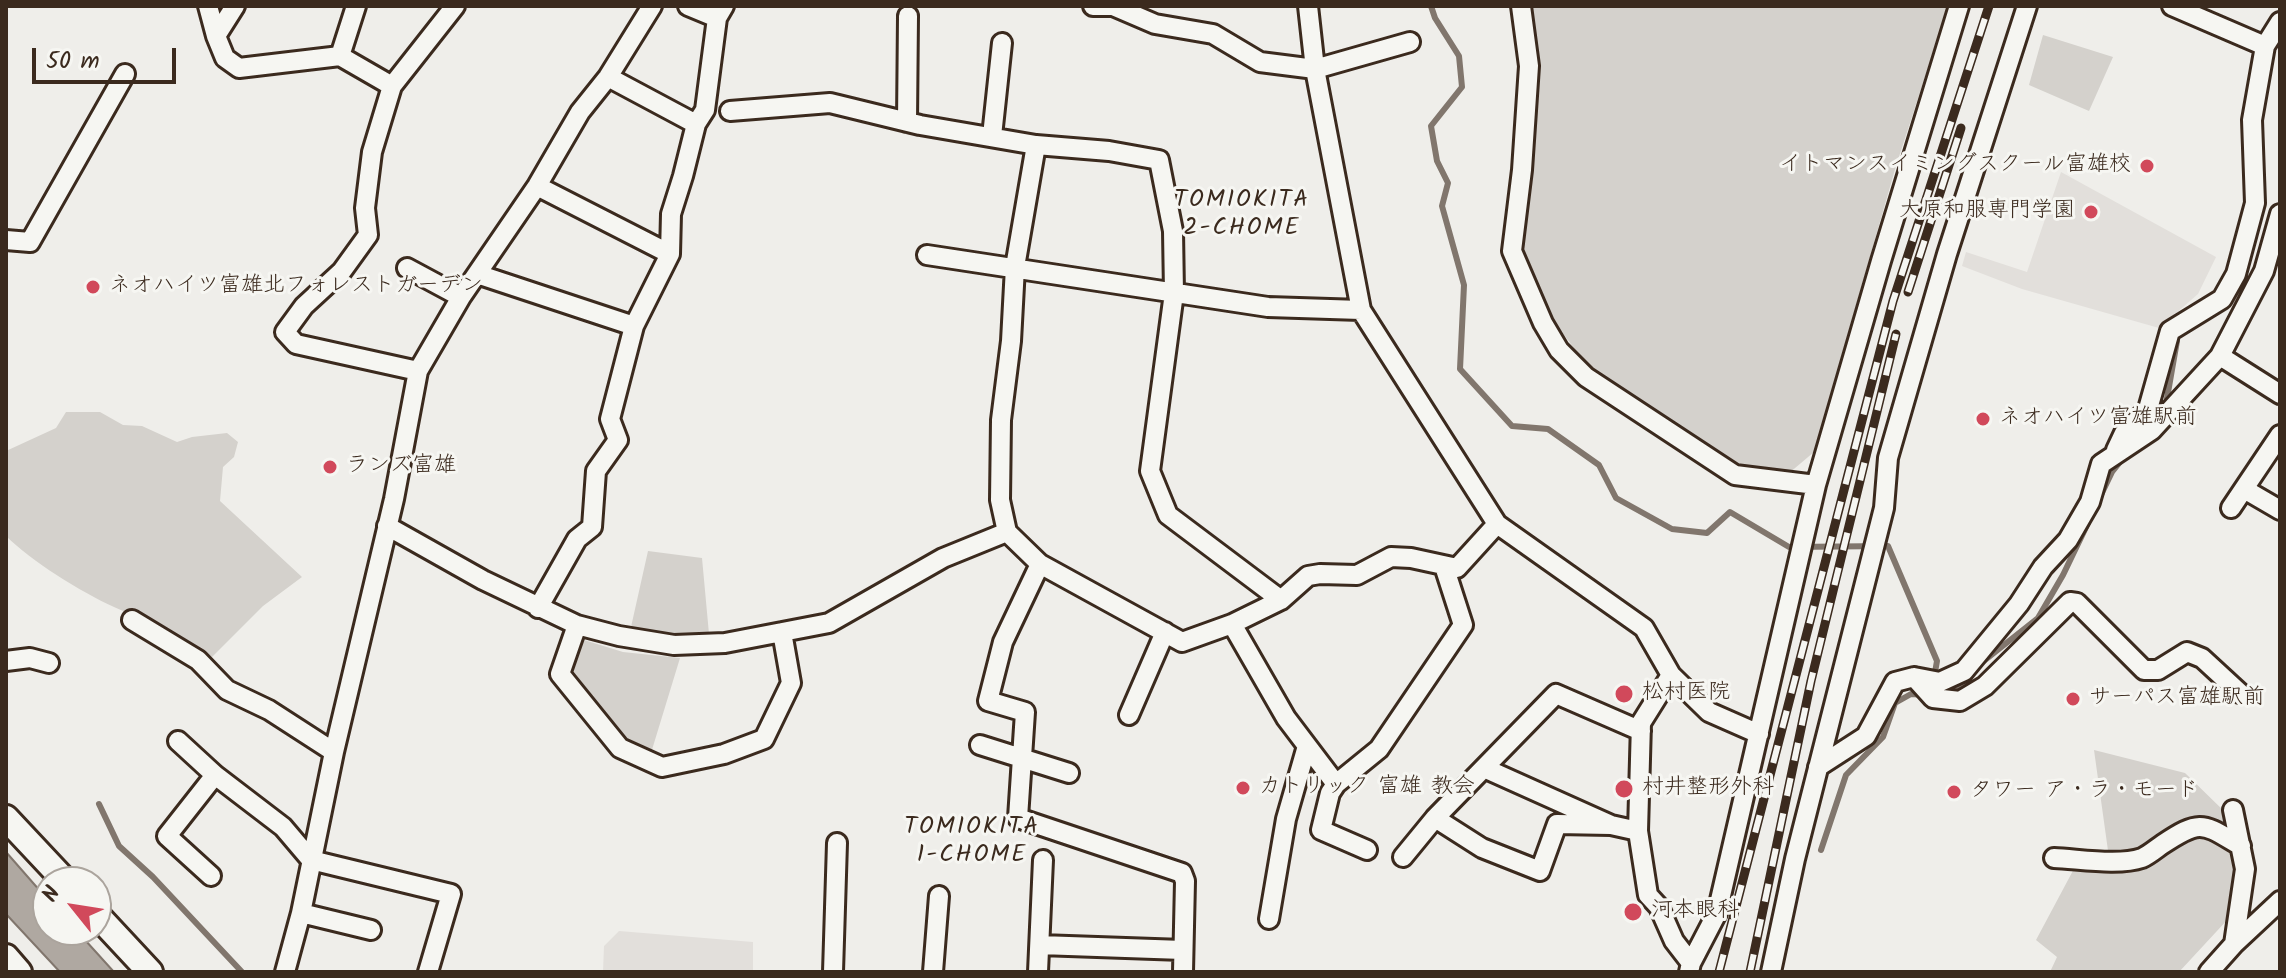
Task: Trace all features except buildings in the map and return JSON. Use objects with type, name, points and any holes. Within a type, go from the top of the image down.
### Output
[{"type":"main road","points":[[6,818],[51,866]]},
{"type":"main road","points":[[112,931],[150,972]]},
{"type":"main road","points":[[6,957],[19,972]]},
{"type":"street","points":[[208,6],[225,58],[239,68],[340,56],[392,86]]},
{"type":"street","points":[[216,36],[235,6]]},
{"type":"street","points":[[340,56],[356,6]]},
{"type":"street","points":[[418,371],[296,344],[285,332],[304,306],[342,271],[368,235],[365,208],[372,152],[392,86],[455,6]]},
{"type":"street","points":[[538,608],[577,539],[592,527],[596,471],[618,440],[610,419],[634,326],[670,254],[671,214],[696,124],[705,110],[721,12],[688,6]]},
{"type":"street","points":[[1093,6],[1145,11],[1155,24],[1213,34],[1260,62],[1315,69],[1410,42]]},
{"type":"street","points":[[1308,6],[1315,69],[1361,310],[1497,524],[1644,628],[1671,675],[1709,712],[1759,734]]},
{"type":"street","points":[[1521,6],[1529,66],[1522,170],[1512,251],[1543,323],[1559,350],[1586,377],[1735,475],[1816,485]]},
{"type":"street","points":[[1690,968],[1717,913],[1816,485],[1959,6]]},
{"type":"street","points":[[1771,972],[1818,767],[1884,508],[1888,458],[1947,254],[2027,6]]},
{"type":"street","points":[[2172,6],[2265,46]]},
{"type":"street","points":[[285,972],[301,913],[334,752],[387,526],[418,371],[461,297],[537,186],[580,112],[608,77],[647,8]]},
{"type":"street","points":[[907,122],[908,16]]},
{"type":"street","points":[[2115,452],[2124,433],[2148,409],[2170,331],[2222,299],[2236,274],[2255,203],[2252,120],[2265,46],[2280,22]]},
{"type":"street","points":[[992,136],[1002,43]]},
{"type":"street","points":[[6,240],[30,242],[125,74]]},
{"type":"street","points":[[608,77],[696,124]]},
{"type":"street","points":[[730,111],[830,103],[907,122],[1036,145],[1109,151],[1159,160],[1173,231],[1174,293],[1150,471],[1168,515],[1281,600]]},
{"type":"street","points":[[1036,145],[1015,267],[1011,341],[1001,420],[1000,500],[1007,532],[1040,564],[1182,642],[1232,624],[1281,600],[1308,576],[1357,575],[1391,557],[1457,568],[1497,524]]},
{"type":"street","points":[[537,186],[670,254]]},
{"type":"street","points":[[1818,767],[1866,736],[1895,682],[1914,677],[1940,682],[1964,671],[2019,604],[2043,567],[2068,540],[2090,502],[2101,464],[2152,430],[2220,356],[2264,271],[2280,214]]},
{"type":"street","points":[[927,255],[1268,307],[1361,310]]},
{"type":"street","points":[[407,268],[461,297]]},
{"type":"street","points":[[477,274],[634,326]]},
{"type":"street","points":[[2220,356],[2280,394]]},
{"type":"street","points":[[2231,508],[2280,435]]},
{"type":"street","points":[[2244,489],[2280,510]]},
{"type":"street","points":[[387,526],[538,608],[577,625],[674,645],[725,643],[829,623],[943,558],[1007,532]]},
{"type":"street","points":[[1040,564],[1003,642],[988,701],[1025,712],[1018,818],[1182,873],[1185,881],[1183,972]]},
{"type":"street","points":[[1367,850],[1321,830],[1330,793],[1336,784],[1379,749],[1463,625],[1444,566]]},
{"type":"street","points":[[1914,677],[1933,698],[1960,701],[1985,686],[2070,602],[2077,603],[2144,670],[2158,670],[2187,652],[2202,658],[2240,693]]},
{"type":"street","points":[[132,620],[198,660],[227,690],[269,710],[334,752]]},
{"type":"street","points":[[1232,624],[1286,718],[1336,784]]},
{"type":"street","points":[[577,625],[560,674],[620,748],[662,767],[724,754],[764,739],[791,683],[782,632]]},
{"type":"street","points":[[1129,715],[1165,632]]},
{"type":"street","points":[[6,661],[30,658],[49,663]]},
{"type":"street","points":[[1671,675],[1641,723],[1638,831],[1648,895],[1659,907],[1690,968]]},
{"type":"street","points":[[1403,857],[1435,818],[1556,694],[1641,731]]},
{"type":"street","points":[[178,741],[215,775],[283,827],[311,860],[451,894],[428,972]]},
{"type":"street","points":[[980,745],[1069,773]]},
{"type":"street","points":[[1269,919],[1286,819],[1307,746]]},
{"type":"street","points":[[1484,768],[1611,825]]},
{"type":"street","points":[[211,876],[167,836],[215,775]]},
{"type":"street","points":[[2233,810],[2245,869],[2234,944]]},
{"type":"street","points":[[1435,818],[1482,848],[1540,871],[1557,824],[1611,825],[1638,831]]},
{"type":"street","points":[[2054,858],[2123,861],[2143,857],[2197,825],[2207,827],[2241,846]]},
{"type":"street","points":[[833,972],[837,843]]},
{"type":"street","points":[[1038,972],[1043,860]]},
{"type":"street","points":[[933,972],[939,896]]},
{"type":"street","points":[[2209,972],[2280,901]]},
{"type":"street","points":[[301,913],[371,930]]},
{"type":"street","points":[[1040,945],[1183,950]]},
{"type":"shaded area","points":[[1528,6],[1948,6],[1896,166],[1814,452],[1788,474],[1729,462],[1590,370],[1553,320],[1525,271],[1522,250],[1534,149],[1532,44]]},
{"type":"shaded area","points":[[2043,35],[2113,57],[2089,111],[2029,85]]},
{"type":"shaded area","name":"大原和服専門学園","points":[[2061,172],[2216,257],[2198,294],[2159,328],[2022,289],[1962,266],[1966,252],[2027,272]]},
{"type":"shaded area","points":[[66,412],[100,412],[123,425],[142,426],[177,442],[227,433],[238,442],[234,457],[223,467],[220,501],[302,577],[263,606],[212,657],[177,635],[87,593],[42,565],[6,536],[6,451],[56,428]]},
{"type":"shaded area","points":[[648,551],[702,558],[709,634],[669,634],[631,627]]},
{"type":"shaded area","points":[[584,640],[623,652],[680,658],[651,753],[625,742],[571,672]]},
{"type":"shaded area","points":[[2094,750],[2185,773],[2226,813],[2239,879],[2229,918],[2179,972],[2050,972],[2057,957],[2036,940],[2076,865],[2110,865]]},
{"type":"shaded area","points":[[6,852],[32,882],[32,942],[6,914]]},
{"type":"shaded area","points":[[619,931],[753,942],[753,972],[603,972],[604,946]]},
{"type":"shaded area","points":[[36,946],[90,946],[114,972],[60,972]]},
{"type":"waterway","points":[[1431,6],[1459,56],[1462,87],[1431,126],[1437,161],[1448,183],[1442,206],[1464,285],[1460,369],[1512,426],[1548,429],[1599,465],[1616,498],[1672,529],[1707,533],[1730,512],[1789,547],[1888,546],[1937,661],[1934,678]]},
{"type":"waterway","points":[[2166,404],[2177,341]]},
{"type":"waterway","points":[[2099,499],[2112,472],[2124,457]]},
{"type":"waterway","points":[[1980,664],[2038,618],[2088,523]]},
{"type":"waterway","points":[[1952,696],[1971,675]]},
{"type":"waterway","points":[[1821,850],[1846,775],[1883,737],[1895,703],[1911,694],[1925,695]]},
{"type":"waterway","points":[[99,804],[119,846],[153,877],[242,972]]},
{"type":"railway","points":[[1719,972],[1893,301],[1989,6]]},
{"type":"railway","points":[[1908,292],[1961,128]]},
{"type":"railway","points":[[1750,972],[1811,681],[1896,334]]},
{"type":"place","name":"イトマンスイミングスクール富雄校","points":[[2147,166]]},
{"type":"place","name":"大原和服専門学園","points":[[2091,212]]},
{"type":"place","name":"ネオハイツ富雄北フォレストガーデン","points":[[93,287]]},
{"type":"place","name":"ネオハイツ富雄駅前","points":[[1983,419]]},
{"type":"place","name":"ランズ富雄","points":[[330,467]]},
{"type":"place","name":"松村医院","points":[[1624,694]]},
{"type":"place","name":"サーパス富雄駅前","points":[[2073,699]]},
{"type":"place","name":"カトリック 富雄 教会","points":[[1243,788]]},
{"type":"place","name":"村井整形外科","points":[[1624,789]]},
{"type":"place","name":"タワー ア・ラ・モード","points":[[1954,792]]},
{"type":"place","name":"河本眼科","points":[[1633,912]]},
{"type":"district","name":"TOMIOKITA 2-CHOME","points":[[1242,216]]},
{"type":"district","name":"TOMIOKITA 1-CHOME","points":[[972,843]]}]
